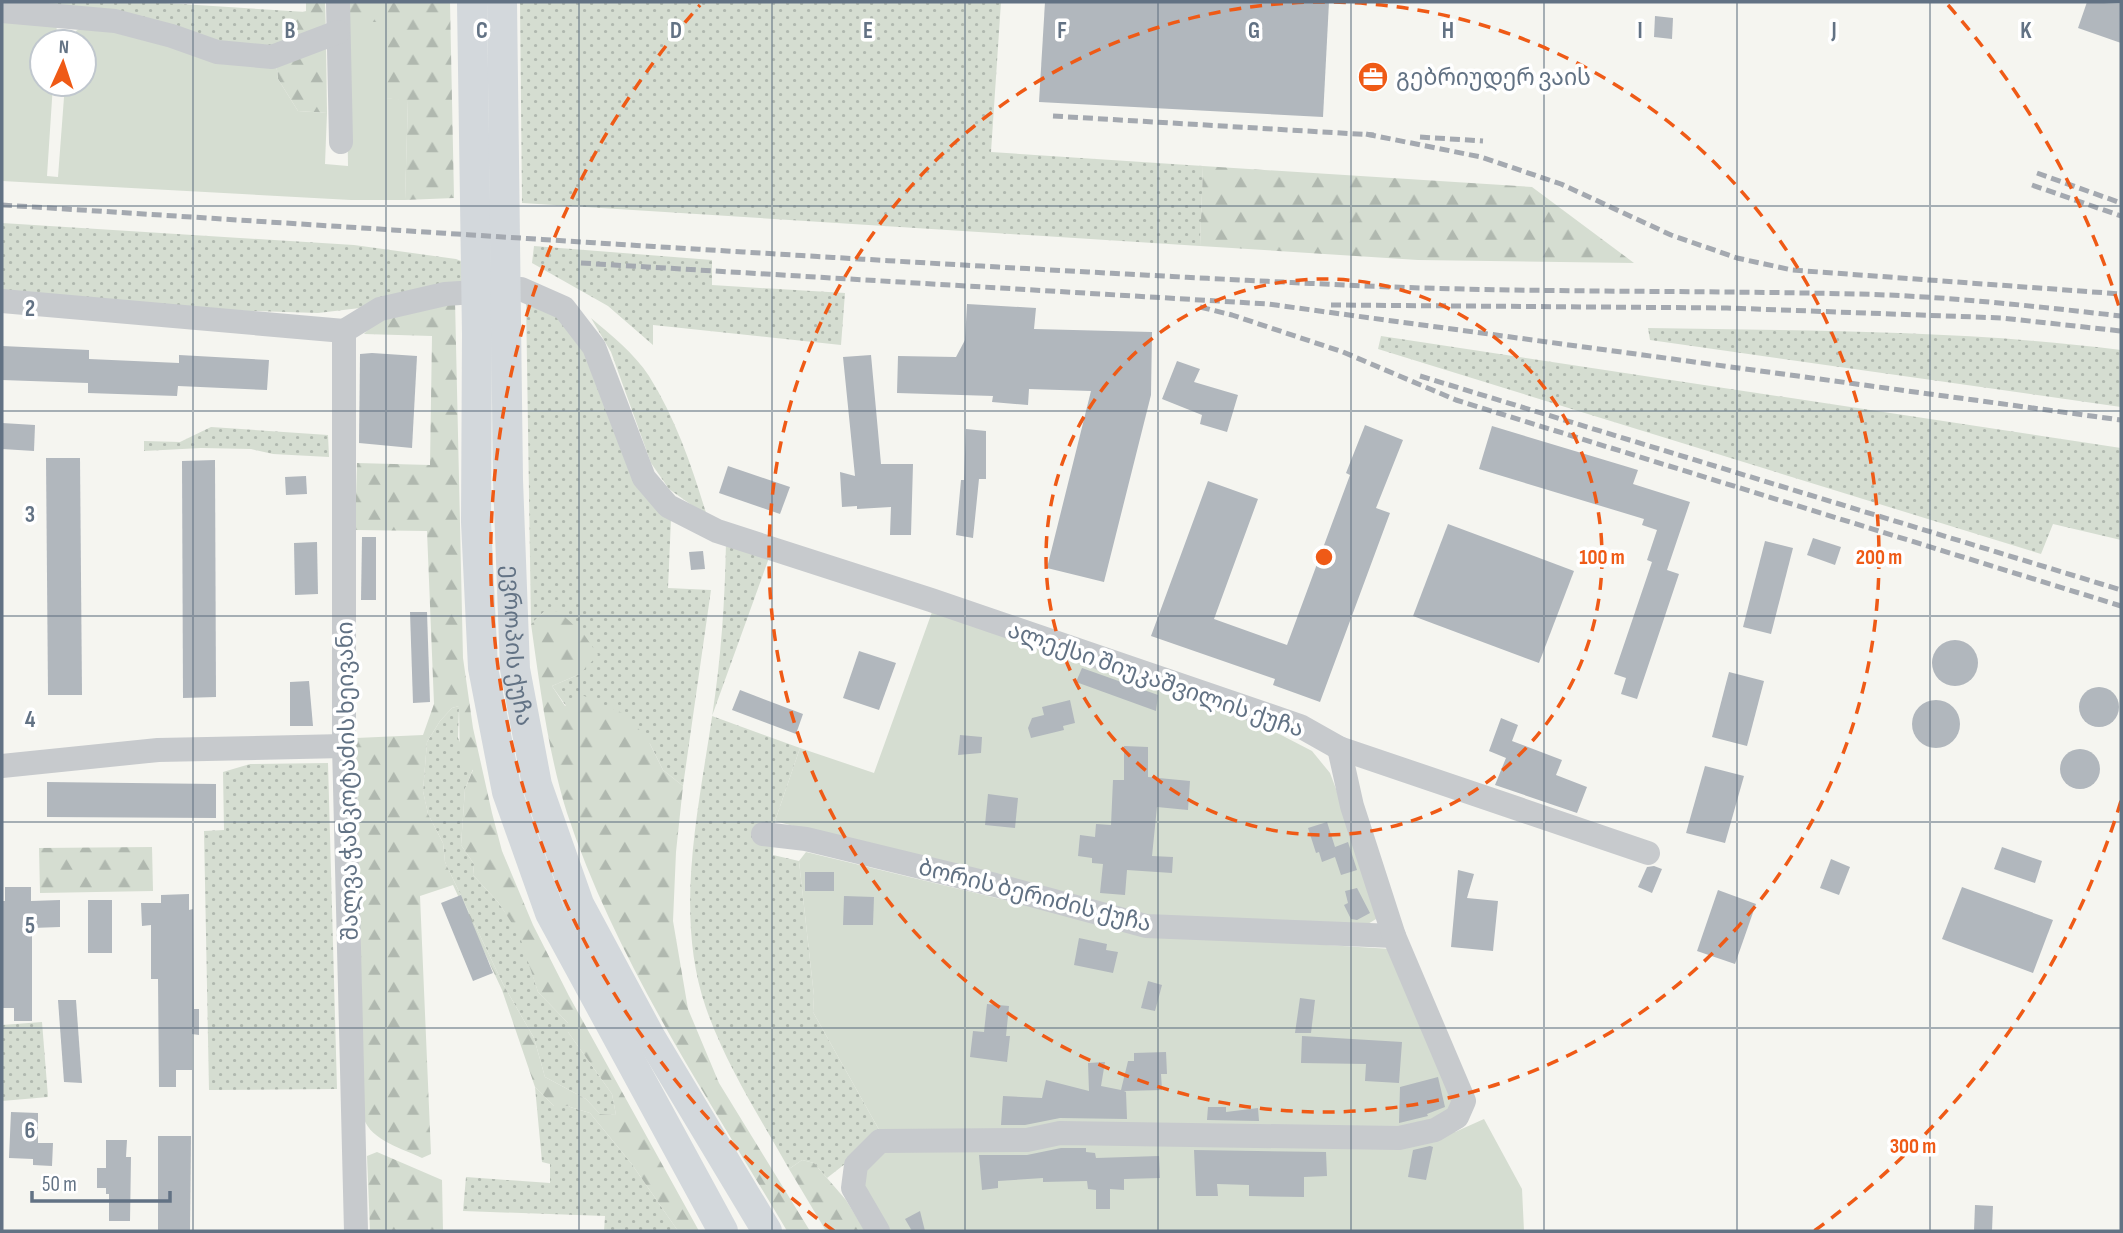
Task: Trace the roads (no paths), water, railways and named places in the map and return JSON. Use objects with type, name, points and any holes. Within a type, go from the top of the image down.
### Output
[{"type":"main road","name":"ევროპის ქუჩა","points":[[472,2],[477,334],[476,522],[483,668],[507,792],[550,913],[723,1231]]},
{"type":"main road","name":"ევროპის ქუჩა","points":[[502,2],[508,481],[515,669],[537,785],[579,904],[651,1038],[767,1231]]},
{"type":"street","points":[[338,2],[341,142]]},
{"type":"street","points":[[2,11],[115,21],[172,36],[217,52],[272,57],[338,32]]},
{"type":"street","name":"ალექსი შიუკაშვილის ქუჩა","points":[[344,331],[380,309],[445,294],[521,289],[564,308],[594,347],[644,478],[668,506],[717,531],[931,600],[1300,726],[1339,748],[1648,853]]},
{"type":"street","points":[[2,301],[344,331]]},
{"type":"street","name":"შალვა ჭანკოტაძის ხეივანი","points":[[344,331],[344,746],[356,1231]]},
{"type":"street","points":[[2,766],[158,750],[344,746]]},
{"type":"street","points":[[878,1231],[853,1188],[856,1165],[880,1141],[1027,1140],[1060,1133],[1399,1138],[1435,1130],[1457,1117],[1464,1101],[1394,936],[1352,806],[1339,748]]},
{"type":"street","name":"ბორის ბერიძის ქუჩა","points":[[763,834],[819,842],[995,885],[1146,926],[1394,936]]},
{"type":"railway","points":[[1053,116],[1374,135]]},
{"type":"railway","points":[[1366,134],[1481,157],[1561,184],[1671,235],[1737,258],[1792,270],[2121,294]]},
{"type":"railway","points":[[1420,137],[1483,141]]},
{"type":"railway","points":[[2037,173],[2121,203]]},
{"type":"railway","points":[[2032,185],[2121,216]]},
{"type":"railway","points":[[2,205],[1176,277],[1472,289],[1889,295],[2121,316]]},
{"type":"railway","points":[[581,263],[1268,304],[2121,420]]},
{"type":"railway","points":[[1331,305],[1727,308],[2002,318],[2121,331]]},
{"type":"railway","points":[[1200,307],[1343,352],[1456,400],[2121,606]]},
{"type":"railway","points":[[1420,376],[2121,590]]},
{"type":"place","name":"გებრიუდერ ვაის","points":[[1373,77]]}]
